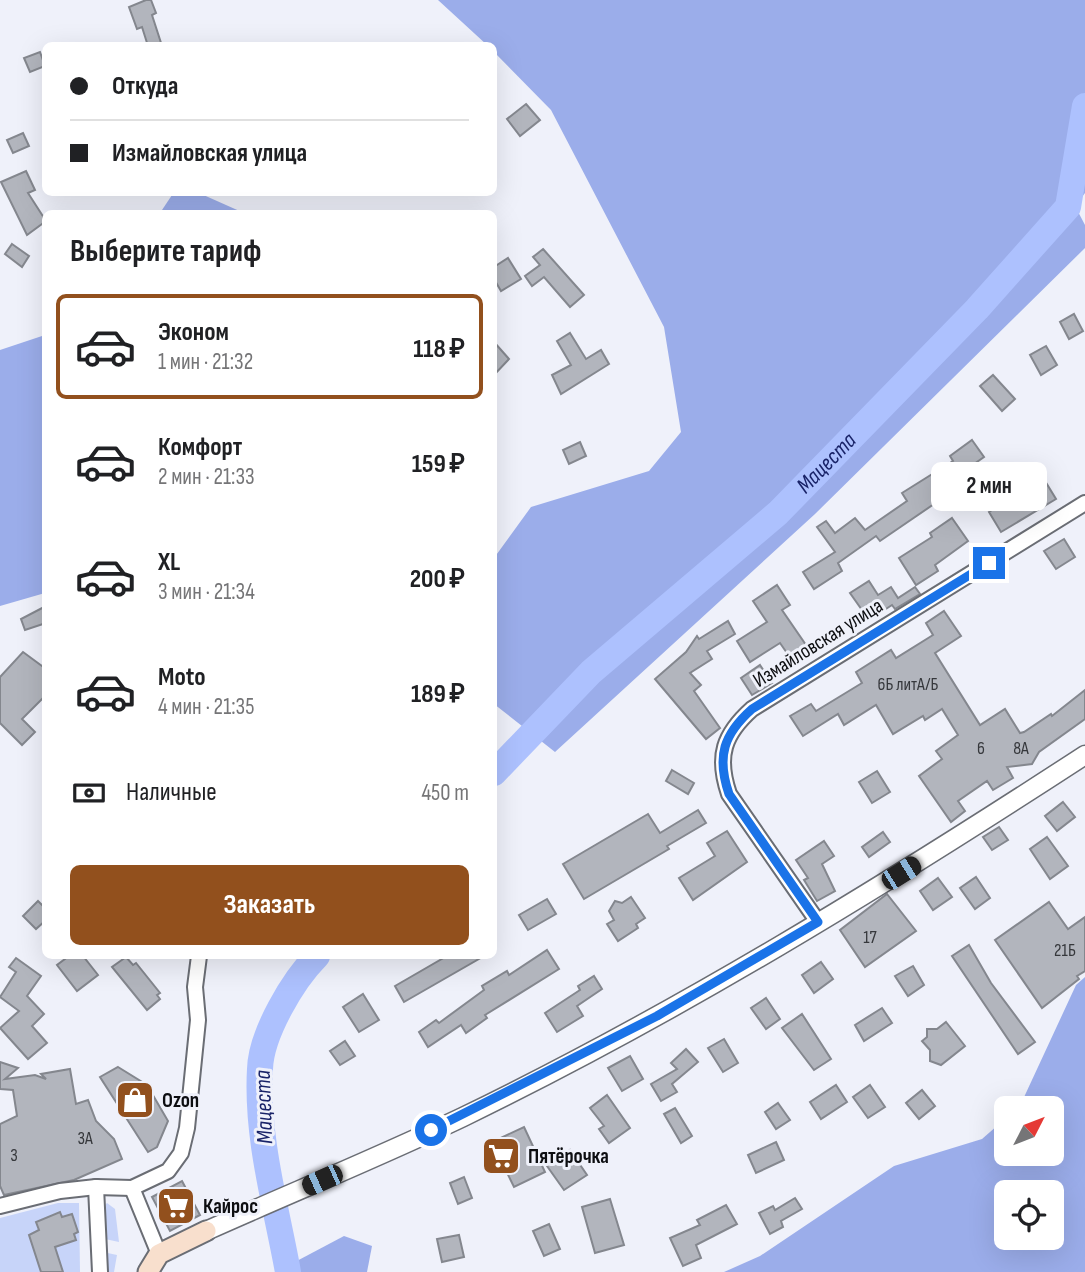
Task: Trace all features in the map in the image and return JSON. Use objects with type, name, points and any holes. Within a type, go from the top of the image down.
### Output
[{"type":"main road","points":[[148,1272],[159,1254],[206,1231]]},
{"type":"street","name":"Измайловская улица","points":[[818,922],[729,794],[724,772],[725,741],[733,726],[752,709],[1085,503]]},
{"type":"street","points":[[206,1231],[460,1118],[657,1016],[901,873],[1085,755]]},
{"type":"street","points":[[0,1206],[60,1191],[96,1187],[132,1188],[168,1171],[181,1153],[198,1020],[195,987],[199,959]]},
{"type":"street","points":[[96,1187],[94,1205],[100,1272]]},
{"type":"street","points":[[132,1188],[159,1254]]},
{"type":"shaded area","points":[[438,0],[1085,0],[1085,193],[1075,206],[1085,225],[1085,248],[815,514],[555,752],[497,706],[497,554],[531,507],[649,471],[681,432],[664,327],[551,110],[497,55],[497,42],[484,42]]},
{"type":"shaded area","points":[[171,196],[206,196],[237,210],[162,210]]},
{"type":"shaded area","points":[[42,336],[42,594],[0,606],[0,350]]},
{"type":"shaded area","points":[[1085,977],[1085,1272],[724,1272],[760,1256],[894,1166],[982,1139],[994,1128],[994,1166],[1064,1166],[1064,1096],[1025,1096],[1076,985]]},
{"type":"shaded area","points":[[58,1203],[79,1203],[80,1272],[0,1272],[0,1218]]},
{"type":"shaded area","points":[[107,1203],[115,1209],[119,1242],[105,1239],[103,1252],[117,1255],[114,1272],[105,1272],[98,1212]]},
{"type":"shaded area","points":[[344,1236],[372,1246],[367,1272],[276,1272]]},
{"type":"building","points":[[151,0],[156,13],[152,15],[161,42],[147,42],[142,27],[137,29],[129,7]]},
{"type":"building","points":[[40,52],[42,67],[30,72],[24,58]]},
{"type":"building","points":[[526,104],[540,120],[520,136],[507,119]]},
{"type":"building","points":[[23,133],[29,146],[13,153],[7,140]]},
{"type":"building","points":[[26,171],[35,190],[28,193],[42,215],[42,224],[27,235],[1,182]]},
{"type":"building","points":[[12,244],[29,256],[22,267],[5,254]]},
{"type":"building","points":[[543,249],[584,295],[570,307],[544,277],[532,286],[525,276],[540,265],[533,257]]},
{"type":"building","points":[[508,258],[521,279],[501,291],[497,284],[497,265]]},
{"type":"building","points":[[1074,314],[1083,331],[1069,339],[1060,322]]},
{"type":"building","points":[[570,333],[586,359],[601,350],[609,364],[561,394],[552,375],[571,365],[557,341]]},
{"type":"building","points":[[497,345],[509,359],[497,372]]},
{"type":"building","points":[[1046,346],[1057,365],[1041,375],[1030,355]]},
{"type":"building","points":[[993,375],[1015,399],[1002,411],[980,386]]},
{"type":"building","points":[[972,440],[984,457],[947,483],[953,491],[880,541],[876,536],[838,563],[842,571],[814,589],[803,572],[835,552],[817,527],[826,521],[835,533],[855,518],[865,530],[907,501],[902,493],[953,461],[950,456]]},
{"type":"building","points":[[580,442],[586,456],[569,464],[563,450]]},
{"type":"building","points":[[1042,476],[1056,499],[1001,532],[989,512]]},
{"type":"building","points":[[952,518],[968,541],[935,565],[938,571],[916,585],[899,558],[932,537],[930,533]]},
{"type":"building","points":[[1064,539],[1075,557],[1056,569],[1044,551]]},
{"type":"building","points":[[869,581],[878,595],[891,587],[898,598],[915,587],[920,594],[895,609],[892,605],[869,620],[850,593]]},
{"type":"building","points":[[777,585],[790,605],[782,610],[806,645],[789,656],[780,643],[750,662],[737,641],[767,622],[753,601]]},
{"type":"building","points":[[42,608],[42,624],[25,630],[21,619]]},
{"type":"building","points":[[944,611],[961,636],[935,653],[980,725],[1005,709],[1020,733],[1024,732],[1051,714],[1052,716],[1085,690],[1085,719],[1039,752],[1032,764],[1007,767],[1013,778],[993,790],[987,781],[958,801],[965,811],[951,822],[919,776],[942,759],[936,751],[958,735],[942,709],[925,720],[923,716],[893,734],[876,705],[844,725],[838,714],[803,736],[790,716],[811,704],[816,711],[862,683],[856,672],[891,650],[896,658],[933,635],[926,623]]},
{"type":"building","points":[[728,621],[735,634],[707,651],[712,659],[690,673],[701,685],[694,691],[720,728],[706,739],[655,679],[686,652],[697,636],[699,639]]},
{"type":"building","points":[[23,652],[42,666],[42,699],[22,719],[35,732],[22,745],[0,723],[0,677]]},
{"type":"building","points":[[760,665],[772,683],[752,695],[741,678]]},
{"type":"building","points":[[672,770],[694,783],[688,794],[666,781]]},
{"type":"building","points":[[877,771],[890,792],[872,803],[859,782]]},
{"type":"building","points":[[1063,802],[1075,817],[1057,831],[1045,816]]},
{"type":"building","points":[[698,810],[706,823],[667,846],[669,849],[584,899],[563,864],[648,814],[660,833]]},
{"type":"building","points":[[999,827],[1008,840],[992,850],[983,837]]},
{"type":"building","points":[[727,831],[747,862],[693,900],[679,878],[715,856],[707,843]]},
{"type":"building","points":[[883,832],[890,842],[869,857],[862,847]]},
{"type":"building","points":[[1047,837],[1068,866],[1050,879],[1030,849]]},
{"type":"building","points":[[824,841],[834,856],[822,864],[835,891],[817,901],[804,880],[808,878],[796,860]]},
{"type":"building","points":[[976,877],[990,898],[975,909],[960,888]]},
{"type":"building","points":[[938,878],[952,897],[933,910],[920,891]]},
{"type":"building","points":[[887,894],[916,931],[865,967],[840,930]]},
{"type":"building","points":[[631,897],[645,918],[636,924],[638,928],[618,941],[607,924],[614,920],[609,911],[615,901],[622,903]]},
{"type":"building","points":[[547,899],[556,914],[528,930],[519,915]]},
{"type":"building","points":[[38,901],[42,905],[42,924],[36,929],[23,916]]},
{"type":"building","points":[[1049,902],[1068,929],[1085,917],[1085,971],[1077,976],[1079,979],[1042,1008],[995,940]]},
{"type":"building","points":[[969,945],[991,983],[1035,1042],[1018,1054],[952,956]]},
{"type":"building","points":[[547,950],[559,969],[485,1015],[487,1018],[466,1033],[461,1025],[428,1047],[419,1032],[436,1020],[439,1023],[484,990],[482,986],[507,971],[509,975]]},
{"type":"building","points":[[16,958],[41,976],[27,996],[44,1014],[32,1026],[47,1043],[28,1059],[0,1028],[19,1011],[0,997],[16,972],[9,967]]},
{"type":"building","points":[[65,959],[85,959],[98,975],[77,991],[57,965]]},
{"type":"building","points":[[123,959],[128,959],[133,965],[136,963],[160,993],[157,995],[160,999],[147,1010],[112,967]]},
{"type":"building","points":[[442,959],[479,959],[404,1002],[395,986]]},
{"type":"building","points":[[821,962],[833,979],[814,993],[802,975]]},
{"type":"building","points":[[913,966],[924,985],[908,996],[895,976]]},
{"type":"building","points":[[594,976],[602,989],[577,1006],[583,1016],[557,1032],[545,1013],[580,990],[578,986]]},
{"type":"building","points":[[363,994],[379,1020],[359,1032],[343,1007]]},
{"type":"building","points":[[766,998],[780,1019],[766,1029],[751,1008]]},
{"type":"building","points":[[882,1008],[892,1023],[864,1041],[855,1025]]},
{"type":"building","points":[[802,1014],[831,1059],[814,1070],[782,1028]]},
{"type":"building","points":[[946,1022],[965,1046],[941,1065],[930,1061],[930,1050],[922,1041],[927,1037],[927,1029],[937,1029]]},
{"type":"building","points":[[724,1039],[738,1063],[723,1072],[708,1048]]},
{"type":"building","points":[[345,1041],[355,1056],[340,1065],[330,1051]]},
{"type":"building","points":[[686,1049],[698,1062],[672,1084],[677,1092],[661,1101],[651,1084],[677,1069],[671,1063]]},
{"type":"building","points":[[630,1056],[643,1079],[622,1091],[608,1068]]},
{"type":"building","points":[[0,1062],[18,1068],[5,1079],[35,1075],[46,1079],[41,1074],[70,1069],[76,1104],[88,1100],[96,1121],[114,1139],[122,1159],[74,1180],[4,1195],[0,1186],[0,1124],[17,1116],[13,1090],[0,1089]]},
{"type":"building","points":[[118,1067],[147,1085],[168,1121],[157,1147],[148,1152],[100,1077]]},
{"type":"building","points":[[836,1085],[847,1102],[821,1119],[810,1102]]},
{"type":"building","points":[[870,1085],[885,1107],[868,1118],[853,1097]]},
{"type":"building","points":[[922,1090],[935,1106],[919,1119],[906,1103]]},
{"type":"building","points":[[607,1095],[630,1128],[609,1143],[599,1129],[604,1126],[590,1108]]},
{"type":"building","points":[[778,1103],[790,1120],[776,1129],[765,1112]]},
{"type":"building","points":[[675,1108],[692,1136],[681,1143],[664,1114]]},
{"type":"building","points":[[524,1127],[545,1172],[514,1187],[492,1142]]},
{"type":"building","points":[[776,1142],[784,1160],[756,1173],[748,1155]]},
{"type":"building","points":[[570,1150],[587,1175],[564,1190],[547,1166]]},
{"type":"building","points":[[464,1177],[472,1198],[458,1204],[450,1183]]},
{"type":"building","name":"Кайрос","points":[[182,1181],[200,1215],[170,1231],[152,1197]]},
{"type":"building","points":[[795,1198],[802,1209],[781,1221],[783,1227],[770,1234],[759,1213],[773,1206],[775,1210]]},
{"type":"building","points":[[610,1199],[624,1245],[595,1253],[582,1207]]},
{"type":"building","points":[[726,1205],[737,1224],[696,1245],[701,1258],[683,1266],[670,1238],[700,1225],[697,1220]]},
{"type":"building","points":[[60,1212],[62,1217],[72,1214],[78,1232],[74,1234],[76,1240],[55,1247],[63,1272],[41,1272],[29,1235],[39,1230],[36,1222]]},
{"type":"building","points":[[549,1224],[560,1249],[544,1256],[533,1231]]},
{"type":"building","points":[[459,1235],[464,1257],[442,1262],[437,1239]]},
{"type":"waterway","name":"Мацеста","points":[[497,770],[591,672],[778,513],[977,309],[1068,207],[1085,106]]},
{"type":"waterway","name":"Мацеста","points":[[288,1272],[264,1146],[260,1069],[272,1024],[298,979],[314,959]]},
{"type":"place","name":"Ozon","points":[[135,1100]]},
{"type":"place","name":"Пятёрочка","points":[[501,1156]]},
{"type":"place","name":"Кайрос","points":[[176,1206]]},
{"type":"route","points":[[431,1130],[460,1118],[657,1016],[818,922],[729,794],[724,772],[725,741],[733,726],[752,709],[989,563]]}]
